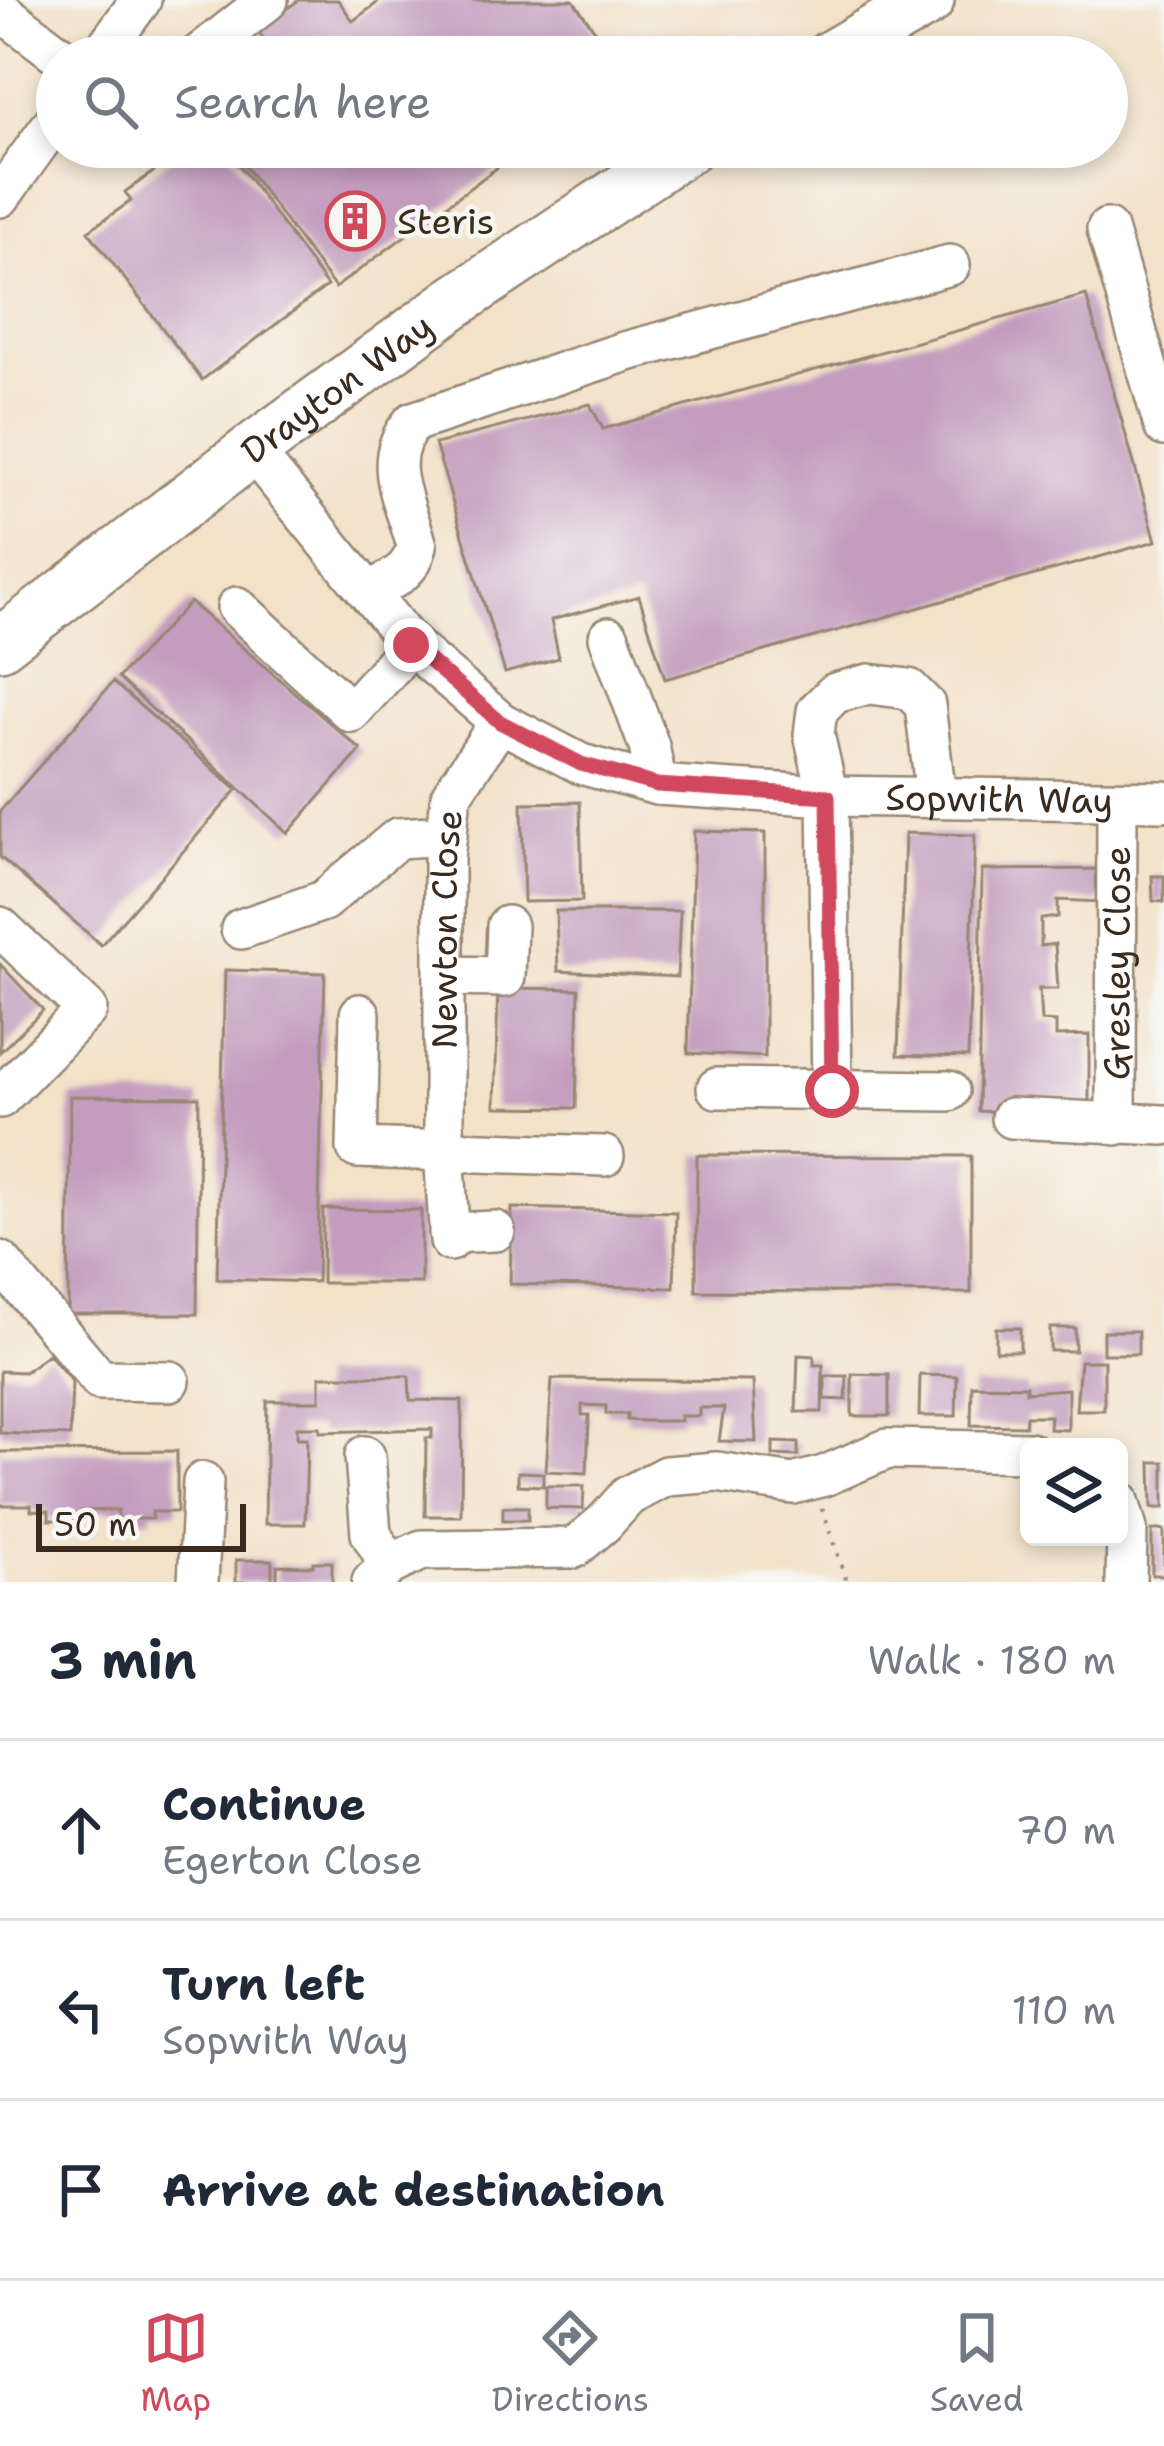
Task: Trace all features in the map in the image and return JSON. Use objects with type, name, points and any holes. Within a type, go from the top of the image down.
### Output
[{"type":"main road","points":[[866,36],[928,0]]},
{"type":"main road","name":"Drayton Way","points":[[0,644],[252,450],[453,304],[657,168]]},
{"type":"street","points":[[114,36],[141,0]]},
{"type":"street","points":[[223,36],[268,0]]},
{"type":"street","points":[[0,10],[36,37]]},
{"type":"street","points":[[0,197],[36,147]]},
{"type":"street","points":[[1107,230],[1164,426]]},
{"type":"street","points":[[370,592],[408,570],[418,546],[394,463],[397,440],[413,422],[624,352],[950,266]]},
{"type":"street","name":"Sopwith Way","points":[[252,450],[411,645],[500,722],[581,764],[657,785],[828,796],[1164,800]]},
{"type":"street","points":[[238,607],[351,712],[411,645]]},
{"type":"street","points":[[609,637],[649,746],[657,785]]},
{"type":"street","points":[[832,1091],[828,796],[814,734],[817,711],[835,693],[869,685],[909,689],[925,705],[936,797]]},
{"type":"street","name":"Newton Close","points":[[495,1231],[450,1237],[444,1152],[444,976],[451,796],[500,722]]},
{"type":"street","name":"Gresley Close","points":[[1116,1125],[1117,801]]},
{"type":"street","points":[[241,929],[323,901],[398,838],[447,835]]},
{"type":"street","points":[[444,976],[506,977],[507,926]]},
{"type":"street","points":[[0,927],[86,1009],[0,1098]]},
{"type":"street","points":[[360,1014],[357,1148],[604,1156]]},
{"type":"street","points":[[717,1088],[949,1091]]},
{"type":"street","name":"Gresley Close","points":[[1011,1118],[1164,1125]]},
{"type":"street","points":[[0,1261],[100,1380],[170,1381]]},
{"type":"street","points":[[365,1456],[371,1534],[381,1574],[422,1550],[574,1548],[628,1496],[667,1476],[716,1472],[793,1484],[887,1449],[1020,1452]]},
{"type":"street","points":[[198,1582],[203,1482]]},
{"type":"street","points":[[1126,1582],[1127,1546]]},
{"type":"path","points":[[813,1479],[847,1582]]},
{"type":"building","points":[[299,0],[338,0],[353,21],[381,0],[573,0],[599,36],[262,36],[257,30]]},
{"type":"building","points":[[159,168],[241,168],[327,286],[202,380],[88,231],[131,201],[125,192]]},
{"type":"building","name":"Steris","points":[[246,168],[497,168],[335,288]]},
{"type":"building","points":[[1086,295],[1156,541],[665,679],[639,596],[551,620],[559,658],[505,673],[435,444],[590,404],[603,429]]},
{"type":"building","points":[[190,602],[361,750],[288,833],[118,678]]},
{"type":"building","points":[[113,682],[237,790],[101,945],[0,857],[0,811]]},
{"type":"building","points":[[580,802],[582,901],[524,902],[522,803]]},
{"type":"building","points":[[694,831],[765,833],[765,1057],[688,1053]]},
{"type":"building","points":[[905,833],[975,835],[968,1057],[898,1055]]},
{"type":"building","points":[[1102,869],[1101,902],[1058,900],[1058,917],[1041,919],[1041,946],[1055,944],[1058,989],[1039,989],[1041,1021],[1056,1022],[1056,1036],[1089,1035],[1089,1103],[1051,1114],[978,1111],[982,870]]},
{"type":"building","points":[[1152,876],[1164,876],[1164,902],[1153,901]]},
{"type":"building","points":[[556,911],[680,911],[677,977],[558,971]]},
{"type":"building","points":[[0,964],[43,1010],[0,1052]]},
{"type":"building","points":[[225,970],[325,973],[317,1282],[217,1279]]},
{"type":"building","points":[[498,988],[579,989],[576,1108],[495,1107]]},
{"type":"building","points":[[70,1096],[199,1097],[197,1314],[68,1314]]},
{"type":"building","points":[[697,1155],[971,1156],[971,1293],[696,1291]]},
{"type":"building","points":[[512,1208],[676,1212],[674,1288],[510,1284]]},
{"type":"building","points":[[323,1209],[421,1210],[421,1283],[322,1283]]},
{"type":"building","points":[[996,1328],[1020,1328],[1020,1351],[996,1351]]},
{"type":"building","points":[[1050,1328],[1075,1328],[1075,1351],[1050,1351]]},
{"type":"building","points":[[1103,1331],[1138,1331],[1138,1354],[1103,1354]]},
{"type":"building","points":[[48,1354],[72,1381],[70,1436],[0,1433],[0,1371],[25,1372]]},
{"type":"building","points":[[798,1355],[814,1356],[814,1365],[823,1365],[822,1412],[796,1412]]},
{"type":"building","points":[[1080,1361],[1104,1361],[1104,1410],[1076,1410]]},
{"type":"building","points":[[852,1374],[889,1375],[889,1416],[852,1416]]},
{"type":"building","points":[[920,1375],[957,1376],[956,1416],[919,1416]]},
{"type":"building","points":[[320,1376],[409,1376],[410,1400],[462,1401],[461,1516],[425,1516],[426,1438],[432,1438],[432,1429],[320,1432],[320,1427],[297,1427],[297,1438],[307,1438],[305,1524],[265,1524],[267,1401],[320,1401]]},
{"type":"building","points":[[825,1376],[847,1376],[846,1400],[825,1399]]},
{"type":"building","points":[[552,1379],[753,1381],[756,1442],[719,1441],[724,1408],[699,1408],[699,1416],[680,1416],[681,1421],[645,1421],[627,1420],[627,1414],[606,1414],[606,1406],[582,1405],[582,1415],[589,1415],[587,1473],[546,1471]]},
{"type":"building","points":[[972,1385],[1026,1386],[1026,1392],[1068,1389],[1068,1430],[1049,1429],[1050,1416],[1026,1416],[1025,1426],[971,1425]]},
{"type":"building","points":[[773,1442],[798,1443],[798,1456],[773,1455]]},
{"type":"building","points":[[177,1451],[177,1512],[152,1512],[152,1519],[118,1519],[118,1510],[81,1511],[82,1520],[49,1520],[49,1511],[31,1510],[31,1505],[0,1505],[0,1452]]},
{"type":"building","points":[[1151,1462],[1164,1462],[1164,1508],[1152,1508]]},
{"type":"building","points":[[518,1472],[543,1473],[543,1486],[518,1485]]},
{"type":"building","points":[[546,1486],[584,1486],[583,1509],[546,1508]]},
{"type":"building","points":[[503,1507],[528,1507],[528,1520],[503,1520]]},
{"type":"building","points":[[1152,1530],[1164,1530],[1164,1575],[1152,1575]]},
{"type":"building","points":[[236,1560],[272,1560],[272,1582],[236,1582]]},
{"type":"building","points":[[313,1562],[332,1562],[332,1582],[277,1582],[277,1565],[313,1566]]},
{"type":"place","name":"Steris","points":[[355,221]]},
{"type":"route","points":[[411,645],[500,722],[581,764],[657,785],[828,796],[832,1091]]}]
